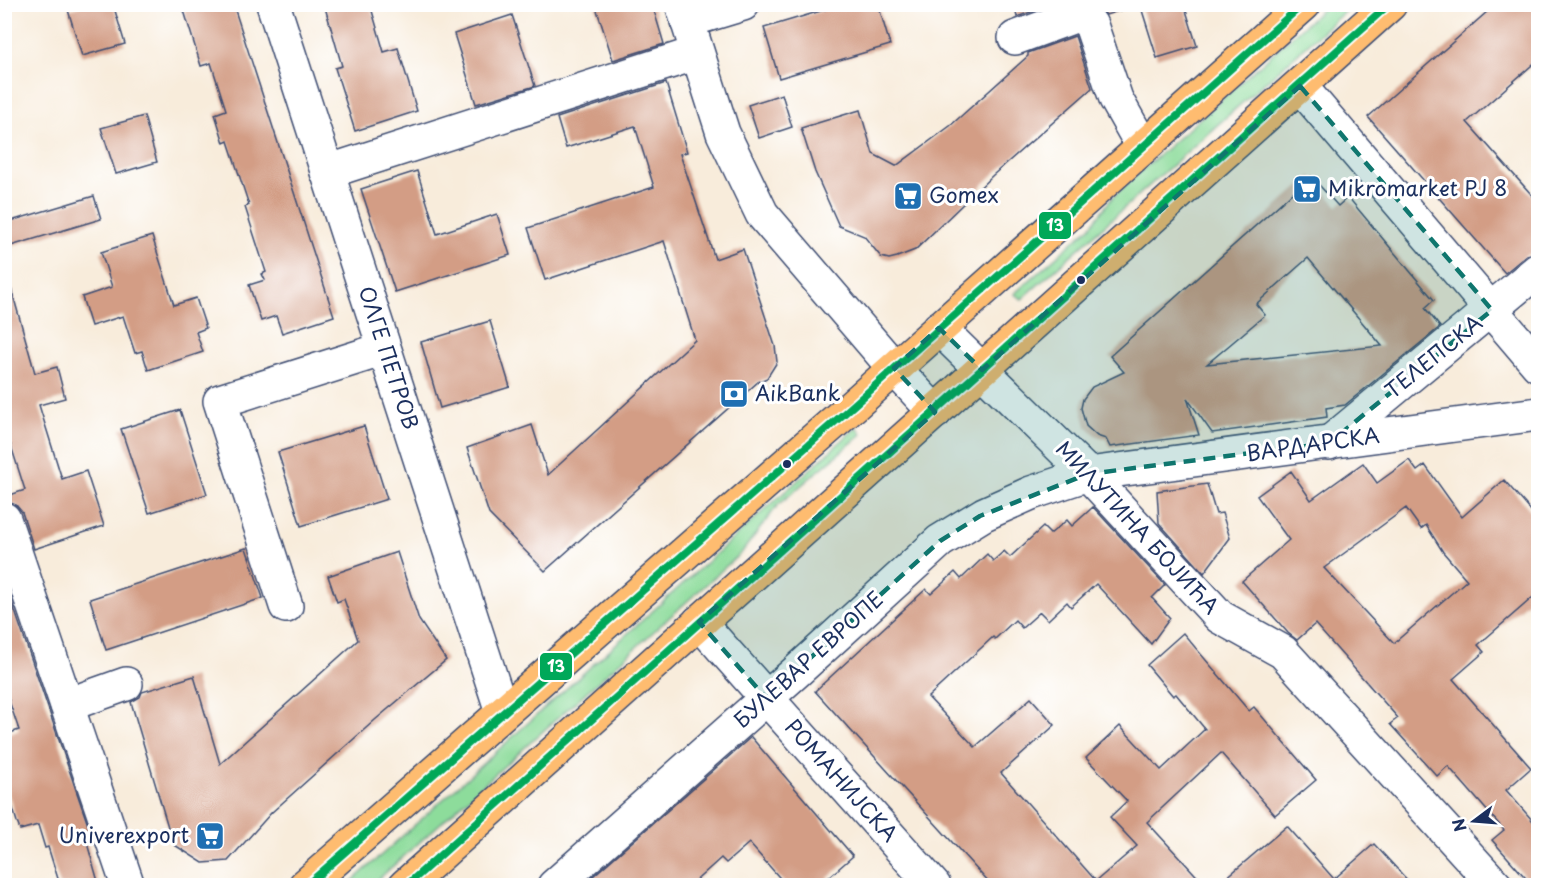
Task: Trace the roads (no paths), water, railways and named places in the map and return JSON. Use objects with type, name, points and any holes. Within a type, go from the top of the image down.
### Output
[{"type":"main road","points":[[305,885],[894,368],[1304,4]]},
{"type":"main road","points":[[405,885],[1390,4]]},
{"type":"street","name":"ОЛГЕ ПЕТРОВ","points":[[273,4],[502,712]]},
{"type":"street","points":[[743,4],[684,13],[723,133],[762,214],[894,368],[935,412]]},
{"type":"street","points":[[1015,38],[1080,14],[1091,25],[1116,99],[1143,147]]},
{"type":"street","points":[[327,172],[697,53]]},
{"type":"street","points":[[1300,86],[1539,365]]},
{"type":"street","name":"ТЕЛЕПСКА","points":[[1329,442],[1539,270]]},
{"type":"street","name":"МИЛУТИНА БОЈИЋА","points":[[939,328],[1088,474],[1220,617],[1283,652],[1496,885]]},
{"type":"street","points":[[286,606],[220,401],[384,349]]},
{"type":"street","name":"ВАРДАРСКА","points":[[1088,474],[1539,414]]},
{"type":"street","name":"БУЛЕВАР ЕВРОПЕ","points":[[554,885],[940,541],[984,514],[1031,493],[1088,474]]},
{"type":"street","points":[[4,519],[128,885]]},
{"type":"street","name":"РОМАНИЈСКА","points":[[699,622],[934,885]]},
{"type":"street","points":[[67,705],[126,684]]},
{"type":"place","name":"Mikromarket PJ 8","points":[[1307,189]]},
{"type":"place","name":"Gomex","points":[[908,196]]},
{"type":"place","name":"AikBank","points":[[734,394]]},
{"type":"place","name":"Univerexport","points":[[210,836]]}]
